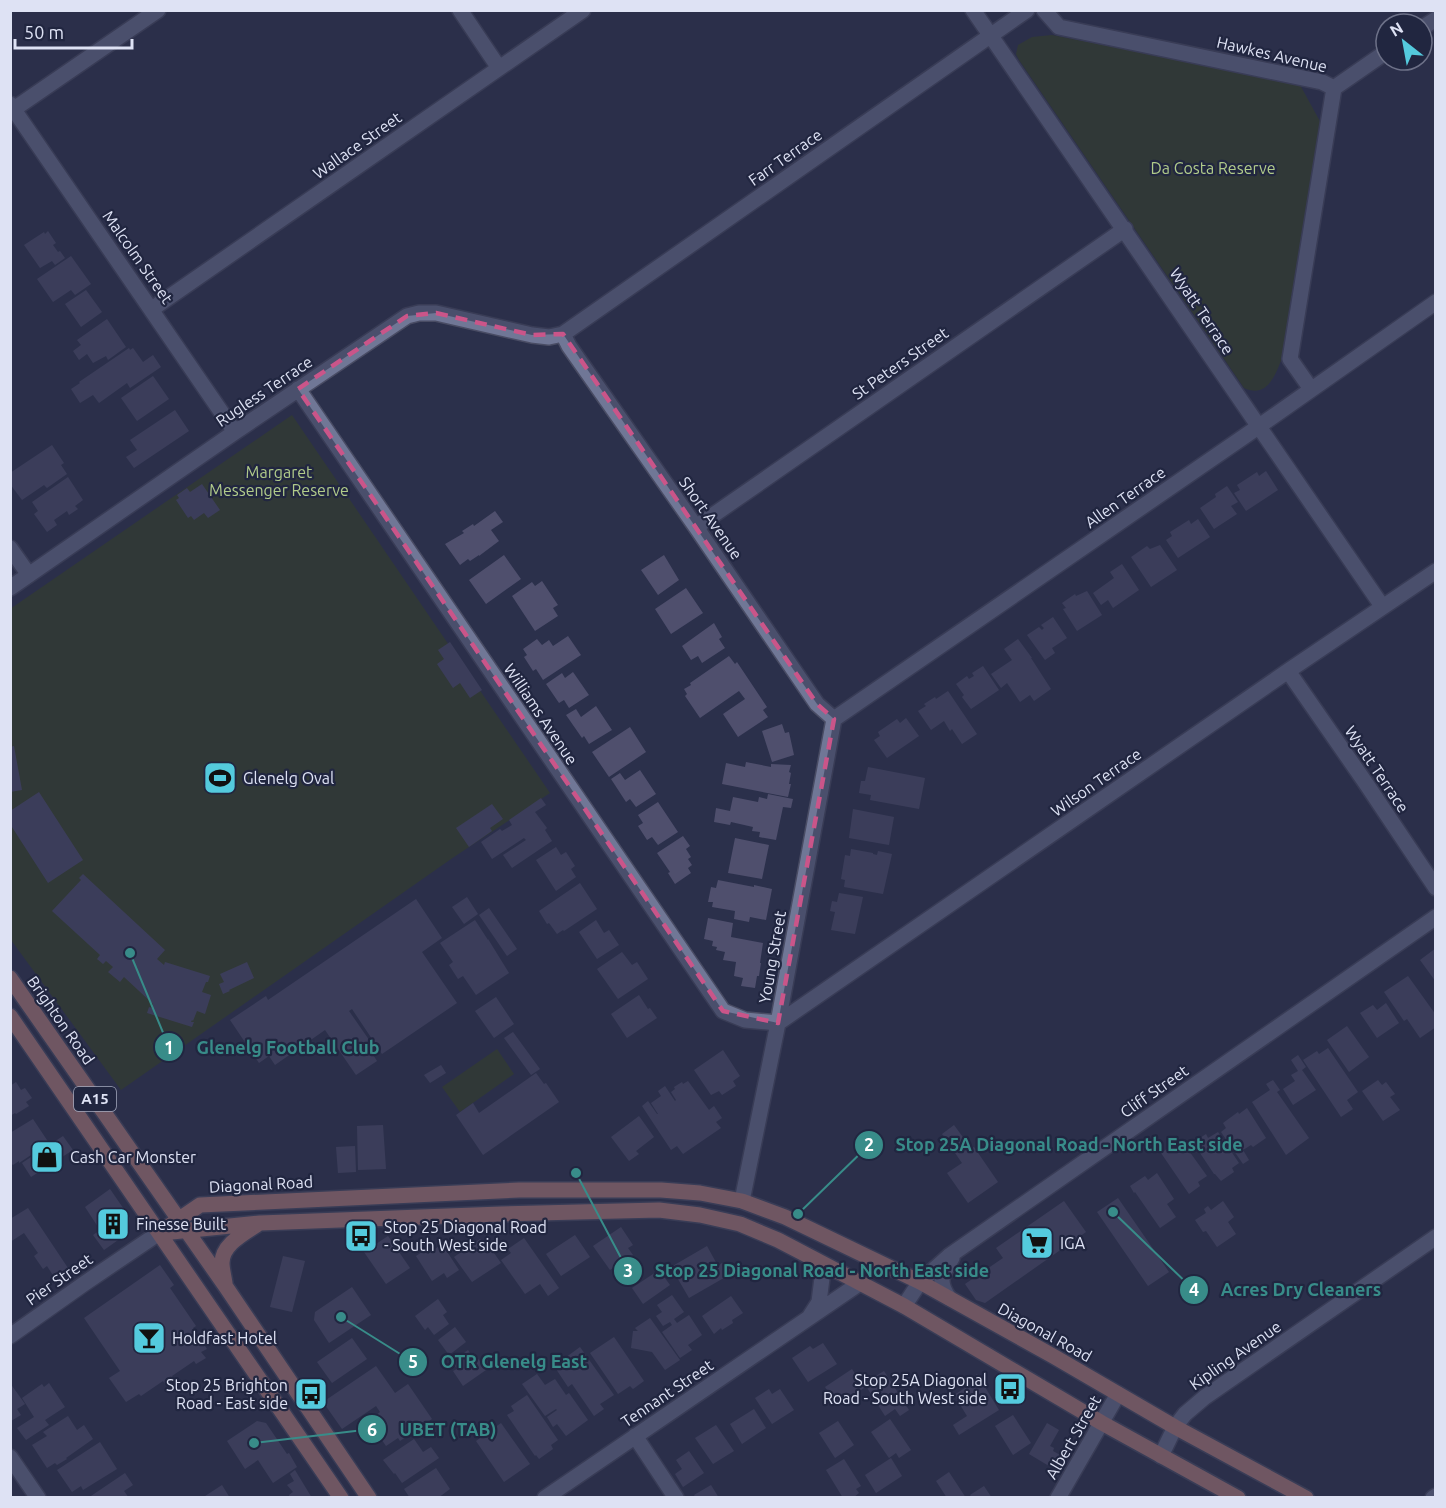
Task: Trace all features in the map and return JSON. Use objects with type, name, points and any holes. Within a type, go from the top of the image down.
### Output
[{"type":"main road","name":"Brighton Road","points":[[10,978],[226,1287],[369,1497]]},
{"type":"main road","name":"A15","points":[[10,1016],[341,1497]]},
{"type":"main road","name":"Diagonal Road","points":[[182,1225],[200,1205],[519,1190],[661,1190],[700,1193],[742,1201],[785,1217],[920,1282],[1175,1427],[1306,1497]]},
{"type":"main road","name":"Diagonal Road","points":[[159,1233],[182,1225],[659,1210],[700,1215],[740,1224],[778,1240],[904,1306],[1102,1423],[1238,1497]]},
{"type":"main road","points":[[226,1287],[223,1254],[233,1242],[260,1223]]},
{"type":"street","points":[[12,107],[158,10]]},
{"type":"street","points":[[460,10],[499,68]]},
{"type":"street","name":"Wallace Street","points":[[152,309],[583,10]]},
{"type":"street","name":"Wyatt Terrace","points":[[973,10],[1383,606]]},
{"type":"street","name":"Farr Terrace","points":[[563,334],[1027,10]]},
{"type":"street","name":"Hawkes Avenue","points":[[1044,10],[1059,27],[1322,82],[1334,88],[1290,359],[1311,389]]},
{"type":"street","points":[[1334,88],[1374,60]]},
{"type":"street","name":"Malcolm Street","points":[[12,107],[236,432]]},
{"type":"street","name":"St Peters Street","points":[[696,527],[1125,230]]},
{"type":"street","name":"Allen Terrace","points":[[834,719],[1436,302]]},
{"type":"street","name":"Rugless Terrace","points":[[10,588],[407,316],[419,312],[436,313],[532,335],[549,337],[563,334]]},
{"type":"street","name":"Short Avenue","points":[[563,334],[577,358],[817,704],[834,719]]},
{"type":"street","name":"Williams Avenue","points":[[298,389],[723,1011],[746,1020],[778,1023]]},
{"type":"street","points":[[10,548],[29,575]]},
{"type":"street","name":"Wilson Terrace","points":[[778,1023],[1436,571]]},
{"type":"street","name":"Wyatt Terrace","points":[[1288,671],[1436,888]]},
{"type":"street","name":"Young Street","points":[[742,1201],[778,1023],[834,719]]},
{"type":"street","name":"Cliff Street","points":[[904,1306],[930,1271],[956,1251],[1436,917]]},
{"type":"street","name":"Pier Street","points":[[10,1336],[159,1233]]},
{"type":"street","name":"Kipling Avenue","points":[[1161,1456],[1175,1427],[1185,1414],[1205,1397],[1436,1237]]},
{"type":"street","points":[[949,1298],[943,1289],[941,1277],[956,1251]]},
{"type":"street","points":[[809,1318],[819,1302],[822,1278],[813,1259]]},
{"type":"street","name":"Tennant Street","points":[[545,1497],[860,1283]]},
{"type":"street","name":"Albert Street","points":[[1058,1497],[1118,1394]]},
{"type":"street","points":[[635,1436],[676,1497]]},
{"type":"street","points":[[10,1457],[38,1497]]},
{"type":"highlighted area","points":[[436,313],[532,335],[563,334],[817,704],[834,719],[778,1023],[723,1011],[298,389],[407,316]]},
{"type":"green space","name":"Da Costa Reserve","points":[[1052,35],[1299,83],[1322,125],[1282,358],[1277,371],[1265,388],[1252,391],[1244,388],[1019,60],[1016,54],[1018,45],[1032,37]]},
{"type":"green space","name":"Glenelg Oval","points":[[292,415],[550,793],[454,857],[121,1090],[11,940],[10,609]]},
{"type":"green space","points":[[497,1049],[514,1074],[460,1112],[442,1087]]},
{"type":"building","points":[[48,231],[56,243],[53,245],[65,258],[55,265],[52,261],[40,268],[24,245]]},
{"type":"building","points":[[71,256],[91,284],[75,295],[71,290],[53,302],[37,279]]},
{"type":"building","points":[[86,290],[102,312],[81,327],[65,304]]},
{"type":"building","points":[[107,319],[126,347],[108,360],[106,356],[93,363],[87,354],[79,360],[73,351],[81,345],[77,340]]},
{"type":"building","points":[[129,348],[130,350],[133,348],[143,362],[153,355],[161,367],[130,388],[127,383],[99,403],[93,395],[80,403],[71,389]]},
{"type":"building","points":[[153,376],[169,399],[137,421],[121,398]]},
{"type":"building","points":[[175,410],[189,431],[134,468],[126,457],[137,450],[130,440]]},
{"type":"building","points":[[52,445],[64,463],[61,465],[67,474],[47,488],[44,485],[22,500],[10,484],[10,473]]},
{"type":"building","points":[[1266,471],[1278,490],[1246,511],[1234,493],[1240,490],[1237,485],[1257,472],[1259,476]]},
{"type":"building","points":[[68,477],[83,500],[75,506],[78,509],[69,515],[67,511],[54,520],[57,525],[47,532],[34,514],[38,511],[32,502]]},
{"type":"building","points":[[202,484],[220,510],[208,518],[204,513],[194,520],[191,516],[188,518],[176,500],[179,498],[177,495],[187,488],[190,492]]},
{"type":"building","points":[[1227,486],[1238,502],[1231,506],[1237,514],[1214,529],[1200,508]]},
{"type":"building","points":[[495,511],[503,522],[491,530],[499,541],[479,556],[470,561],[468,559],[460,565],[445,544]]},
{"type":"building","points":[[1198,519],[1210,537],[1178,558],[1166,540],[1172,536],[1170,532],[1189,520],[1191,524]]},
{"type":"building","points":[[1160,545],[1177,570],[1151,587],[1131,557],[1147,546],[1150,549]]},
{"type":"building","points":[[504,555],[521,579],[486,604],[469,580]]},
{"type":"building","points":[[664,555],[679,580],[658,595],[641,570]]},
{"type":"building","points":[[1122,564],[1139,590],[1113,608],[1108,600],[1101,605],[1093,593],[1114,578],[1110,572]]},
{"type":"building","points":[[542,581],[558,605],[553,608],[558,616],[535,631],[512,596],[532,582],[535,586]]},
{"type":"building","points":[[686,588],[703,613],[671,634],[655,609]]},
{"type":"building","points":[[1087,591],[1102,615],[1077,631],[1063,609],[1066,608],[1062,603],[1075,594],[1076,596]]},
{"type":"building","points":[[1053,617],[1067,638],[1052,648],[1055,653],[1045,660],[1027,635],[1039,627],[1042,630],[1044,628],[1041,625]]},
{"type":"building","points":[[714,623],[722,637],[719,639],[725,648],[702,663],[698,656],[691,660],[682,646]]},
{"type":"building","points":[[568,636],[581,655],[543,680],[536,669],[533,671],[524,657],[527,655],[523,649],[537,639],[542,645],[549,640],[553,646]]},
{"type":"building","points":[[1018,639],[1051,689],[1034,701],[1030,695],[1020,702],[1007,683],[1001,688],[991,674],[1012,660],[1004,649]]},
{"type":"building","points":[[450,642],[482,690],[470,698],[460,683],[453,688],[437,664],[444,659],[438,650]]},
{"type":"building","points":[[729,656],[735,664],[737,662],[767,707],[763,710],[768,717],[738,737],[723,714],[745,699],[739,691],[700,718],[685,696],[687,694],[684,689]]},
{"type":"building","points":[[983,666],[999,690],[971,709],[956,684],[967,676],[969,679],[974,676],[972,673]]},
{"type":"building","points":[[573,672],[589,695],[569,708],[564,700],[559,703],[546,684],[562,673],[565,678]]},
{"type":"building","points":[[948,691],[977,734],[962,744],[944,721],[931,730],[918,711],[926,706],[924,704]]},
{"type":"building","points":[[596,706],[612,730],[589,744],[566,715],[576,709],[581,717]]},
{"type":"building","points":[[906,718],[919,736],[887,758],[874,740],[880,736],[878,732],[897,719],[900,723]]},
{"type":"building","points":[[782,724],[785,733],[789,732],[794,755],[772,762],[762,731]]},
{"type":"building","points":[[630,727],[646,752],[609,777],[592,752]]},
{"type":"building","points":[[14,746],[22,790],[10,792],[10,747]]},
{"type":"building","points":[[746,762],[771,767],[771,764],[791,765],[788,797],[722,784],[726,763],[745,767]]},
{"type":"building","points":[[868,767],[925,778],[919,809],[870,800],[871,795],[859,793],[861,781],[865,781]]},
{"type":"building","points":[[640,770],[656,794],[636,807],[630,799],[626,802],[611,779],[620,773],[625,780]]},
{"type":"building","points":[[39,792],[83,860],[48,883],[10,824],[10,811]]},
{"type":"building","points":[[768,794],[793,799],[791,808],[783,807],[776,840],[759,837],[760,832],[752,831],[753,827],[731,822],[730,825],[714,822],[716,808],[730,811],[733,797],[758,802],[759,797],[767,799]]},
{"type":"building","points":[[541,798],[546,805],[535,812],[547,828],[545,830],[552,841],[512,868],[503,855],[526,840],[524,838],[492,859],[481,842],[500,829],[502,831],[512,825],[509,820]]},
{"type":"building","points":[[658,802],[678,832],[658,845],[652,837],[647,840],[638,826],[643,823],[638,815]]},
{"type":"building","points":[[492,804],[503,819],[490,828],[492,831],[469,847],[456,828]]},
{"type":"building","points":[[853,809],[894,817],[889,845],[849,838]]},
{"type":"building","points":[[683,836],[690,846],[686,849],[691,857],[688,859],[692,865],[688,868],[691,873],[675,884],[657,853]]},
{"type":"building","points":[[735,838],[769,845],[762,879],[728,873]]},
{"type":"building","points":[[556,847],[561,855],[566,852],[575,866],[571,869],[576,877],[556,891],[536,860]]},
{"type":"building","points":[[851,849],[877,855],[878,851],[892,854],[883,894],[844,887],[845,880],[841,879],[845,855],[850,856]]},
{"type":"building","points":[[83,874],[165,950],[157,959],[164,965],[165,962],[210,976],[202,992],[211,995],[205,1014],[197,1011],[191,1022],[194,1022],[192,1027],[147,1013],[153,1004],[124,977],[120,982],[108,972],[113,967],[106,961],[103,964],[97,959],[100,955],[52,911],[81,880],[79,878]]},
{"type":"building","points":[[718,880],[772,889],[766,920],[750,917],[749,922],[734,919],[735,911],[712,907],[713,902],[708,902],[711,887],[716,888]]},
{"type":"building","points":[[580,883],[597,909],[557,934],[539,911]]},
{"type":"building","points":[[839,893],[863,897],[855,934],[831,930],[835,912],[830,911],[832,901],[837,902]]},
{"type":"building","points":[[467,897],[478,914],[464,924],[452,907]]},
{"type":"building","points":[[416,899],[442,938],[422,952],[457,1003],[382,1054],[352,1009],[349,1011],[374,1047],[370,1050],[377,1061],[356,1075],[325,1030],[275,1065],[269,1056],[259,1063],[230,1020],[266,996],[268,1000]]},
{"type":"building","points":[[489,908],[517,949],[507,956],[479,915]]},
{"type":"building","points":[[708,918],[733,923],[731,937],[763,943],[759,976],[757,976],[755,988],[741,986],[743,978],[734,976],[736,962],[723,960],[725,952],[716,950],[717,947],[712,946],[713,941],[704,939]]},
{"type":"building","points":[[475,920],[509,973],[476,995],[463,976],[458,979],[449,965],[453,962],[440,943]]},
{"type":"building","points":[[596,920],[604,933],[609,930],[619,945],[597,959],[579,932]]},
{"type":"building","points":[[1436,948],[1436,982],[1420,960]]},
{"type":"building","points":[[622,952],[632,965],[637,962],[648,979],[618,999],[597,969]]},
{"type":"building","points":[[247,962],[254,978],[223,994],[219,984],[224,982],[220,974]]},
{"type":"building","points":[[1408,976],[1436,1015],[1436,1027],[1420,1038],[1407,1019],[1404,1021],[1384,992]]},
{"type":"building","points":[[639,995],[657,1018],[627,1038],[611,1014]]},
{"type":"building","points":[[496,997],[514,1024],[494,1038],[475,1011]]},
{"type":"building","points":[[1386,1003],[1399,1023],[1377,1038],[1360,1013],[1373,1005],[1377,1010]]},
{"type":"building","points":[[1347,1026],[1369,1057],[1349,1072],[1327,1040]]},
{"type":"building","points":[[513,1032],[540,1069],[531,1075],[504,1038]]},
{"type":"building","points":[[1328,1048],[1358,1092],[1347,1100],[1353,1109],[1341,1117],[1303,1060],[1317,1051],[1319,1054]]},
{"type":"building","points":[[723,1050],[740,1076],[733,1081],[736,1086],[722,1095],[719,1091],[711,1095],[694,1070]]},
{"type":"building","points":[[1298,1055],[1306,1067],[1302,1070],[1316,1090],[1293,1105],[1283,1089],[1295,1081],[1291,1075],[1298,1071],[1291,1060]]},
{"type":"building","points":[[441,1065],[446,1073],[430,1083],[424,1075]]},
{"type":"building","points":[[536,1073],[559,1102],[483,1155],[456,1115],[473,1103],[479,1113]]},
{"type":"building","points":[[1273,1080],[1280,1090],[1277,1092],[1309,1138],[1286,1155],[1252,1102],[1270,1090],[1266,1084]]},
{"type":"building","points":[[1378,1080],[1382,1085],[1386,1082],[1395,1094],[1390,1097],[1400,1110],[1383,1121],[1362,1091]]},
{"type":"building","points":[[688,1081],[709,1110],[714,1106],[722,1118],[716,1122],[721,1128],[683,1154],[677,1146],[671,1150],[642,1106],[648,1101],[658,1114],[651,1103],[661,1096],[658,1091],[665,1086],[675,1101],[671,1092],[675,1089],[674,1087]]},
{"type":"building","points":[[16,1082],[21,1090],[25,1088],[32,1098],[26,1102],[29,1106],[10,1116],[10,1086]]},
{"type":"building","points":[[1247,1108],[1266,1138],[1253,1147],[1251,1145],[1243,1150],[1249,1160],[1243,1164],[1221,1132],[1226,1128],[1223,1123]]},
{"type":"building","points":[[639,1116],[654,1137],[636,1151],[639,1154],[629,1161],[611,1137]]},
{"type":"building","points":[[33,1119],[49,1143],[13,1165],[10,1162],[10,1133]]},
{"type":"building","points":[[383,1125],[386,1169],[358,1170],[357,1126]]},
{"type":"building","points":[[954,1125],[969,1150],[974,1147],[998,1182],[968,1203],[947,1173],[962,1163],[942,1134]]},
{"type":"building","points":[[1218,1132],[1239,1163],[1232,1168],[1234,1172],[1221,1181],[1194,1142],[1206,1134],[1208,1138]]},
{"type":"building","name":"Cash Car Monster","points":[[63,1136],[73,1150],[31,1177],[22,1163]]},
{"type":"building","points":[[1174,1144],[1177,1149],[1184,1144],[1207,1176],[1198,1182],[1200,1186],[1189,1194],[1161,1153]]},
{"type":"building","points":[[355,1146],[356,1172],[338,1173],[336,1147]]},
{"type":"building","points":[[1157,1173],[1174,1199],[1167,1204],[1176,1217],[1160,1228],[1130,1186],[1145,1176],[1148,1180]]},
{"type":"building","name":"Finesse Built","points":[[110,1189],[130,1218],[128,1233],[104,1250],[93,1235],[100,1230],[85,1207]]},
{"type":"building","points":[[1118,1198],[1169,1272],[1148,1286],[1097,1212]]},
{"type":"building","name":"IGA","points":[[1064,1201],[1086,1232],[985,1303],[976,1300],[965,1284],[1003,1258],[996,1248]]},
{"type":"building","points":[[1223,1201],[1234,1217],[1228,1222],[1236,1234],[1217,1247],[1195,1220],[1206,1213],[1204,1209],[1208,1206],[1211,1210]]},
{"type":"building","points":[[28,1208],[68,1268],[54,1277],[47,1266],[43,1269],[34,1256],[38,1253],[24,1233],[10,1242],[10,1219]]},
{"type":"building","points":[[621,1227],[633,1245],[628,1248],[633,1255],[610,1270],[593,1246]]},
{"type":"building","points":[[575,1235],[590,1257],[561,1276],[546,1254]]},
{"type":"building","points":[[388,1236],[410,1268],[386,1284],[364,1252]]},
{"type":"building","points":[[524,1238],[559,1288],[548,1296],[540,1284],[525,1294],[501,1260],[511,1253],[508,1249]]},
{"type":"building","points":[[480,1239],[484,1245],[487,1243],[501,1263],[472,1282],[454,1257]]},
{"type":"building","points":[[442,1244],[459,1270],[447,1278],[444,1273],[432,1281],[416,1256],[425,1250],[428,1254]]},
{"type":"building","points":[[707,1246],[718,1266],[722,1263],[728,1265],[729,1275],[689,1298],[671,1267]]},
{"type":"building","points":[[283,1256],[305,1261],[292,1312],[270,1307]]},
{"type":"building","name":"Holdfast Hotel","points":[[160,1265],[174,1285],[170,1288],[196,1326],[193,1328],[207,1349],[201,1352],[206,1358],[196,1364],[194,1361],[172,1376],[173,1378],[165,1384],[163,1381],[141,1396],[139,1394],[126,1402],[109,1378],[120,1371],[84,1318]]},
{"type":"building","points":[[659,1270],[670,1285],[643,1304],[632,1288]]},
{"type":"building","points":[[352,1287],[371,1315],[329,1343],[314,1320],[315,1312]]},
{"type":"building","points":[[672,1295],[684,1312],[674,1319],[677,1323],[689,1315],[702,1335],[688,1345],[692,1350],[680,1358],[662,1332],[672,1325],[670,1322],[663,1326],[656,1316],[662,1312],[657,1305]]},
{"type":"building","points":[[731,1296],[743,1313],[732,1320],[733,1323],[714,1334],[702,1316]]},
{"type":"building","points":[[438,1299],[447,1312],[443,1315],[449,1324],[434,1335],[428,1327],[425,1330],[415,1316]]},
{"type":"building","points":[[650,1318],[680,1360],[665,1370],[652,1352],[631,1348],[633,1331],[638,1331],[635,1328]]},
{"type":"building","points":[[455,1327],[466,1342],[449,1355],[438,1340]]},
{"type":"building","points":[[614,1337],[644,1381],[633,1389],[630,1386],[618,1394],[590,1353]]},
{"type":"building","points":[[352,1338],[367,1359],[332,1383],[317,1362]]},
{"type":"building","points":[[823,1343],[837,1364],[808,1382],[792,1358],[810,1346],[813,1349]]},
{"type":"building","points":[[580,1347],[614,1395],[600,1404],[604,1409],[594,1416],[572,1384],[568,1387],[554,1366]]},
{"type":"building","points":[[468,1350],[474,1359],[477,1357],[486,1370],[463,1386],[453,1371],[457,1369],[452,1361]]},
{"type":"building","points":[[376,1366],[395,1393],[408,1384],[432,1419],[400,1441],[398,1438],[386,1446],[369,1421],[380,1412],[376,1406],[342,1429],[323,1402]]},
{"type":"building","points":[[852,1369],[864,1388],[838,1406],[825,1387]]},
{"type":"building","points":[[884,1371],[909,1410],[900,1416],[895,1409],[885,1416],[864,1383]]},
{"type":"building","points":[[537,1374],[545,1385],[555,1379],[566,1395],[569,1393],[588,1420],[566,1436],[557,1424],[553,1427],[547,1417],[557,1410],[545,1416],[522,1384]]},
{"type":"building","points":[[977,1374],[999,1410],[959,1435],[953,1425],[967,1416],[954,1395],[968,1386],[966,1382]]},
{"type":"building","points":[[10,1383],[25,1404],[17,1409],[21,1415],[11,1421]]},
{"type":"building","points":[[49,1383],[65,1407],[45,1420],[49,1425],[26,1440],[17,1428],[34,1417],[22,1398],[42,1384],[44,1387]]},
{"type":"building","points":[[769,1389],[772,1394],[780,1389],[794,1410],[772,1424],[755,1398]]},
{"type":"building","points":[[527,1395],[558,1440],[551,1445],[553,1449],[539,1459],[507,1415],[514,1411],[511,1406]]},
{"type":"building","points":[[754,1409],[766,1428],[742,1444],[730,1424]]},
{"type":"building","points":[[1013,1415],[1031,1443],[1013,1455],[995,1426]]},
{"type":"building","points":[[68,1416],[77,1430],[84,1425],[93,1439],[67,1459],[47,1468],[32,1445],[47,1436],[43,1432]]},
{"type":"building","points":[[890,1419],[911,1450],[899,1458],[896,1453],[889,1458],[871,1432]]},
{"type":"building","points":[[257,1421],[266,1423],[297,1467],[273,1483],[258,1460],[245,1469],[227,1441]]},
{"type":"building","points":[[838,1421],[854,1445],[835,1458],[819,1433]]},
{"type":"building","points":[[501,1423],[530,1464],[504,1482],[476,1441]]},
{"type":"building","points":[[1047,1423],[1059,1430],[1050,1446],[1054,1448],[1053,1451],[1062,1456],[1054,1469],[1029,1454]]},
{"type":"building","points":[[716,1425],[734,1451],[713,1464],[695,1438]]},
{"type":"building","points":[[414,1439],[423,1452],[431,1447],[439,1458],[402,1483],[383,1460]]},
{"type":"building","points":[[100,1442],[117,1469],[83,1490],[81,1486],[72,1492],[57,1470]]},
{"type":"building","points":[[689,1451],[704,1473],[683,1487],[675,1474],[682,1469],[676,1460]]},
{"type":"building","points":[[891,1458],[902,1476],[876,1493],[865,1475]]},
{"type":"building","points":[[844,1459],[861,1486],[856,1489],[859,1493],[853,1498],[843,1498],[826,1470]]},
{"type":"building","points":[[436,1468],[450,1489],[438,1498],[410,1498],[404,1489]]},
{"type":"building","points":[[295,1470],[312,1498],[290,1498],[289,1495],[293,1492],[287,1485],[294,1481],[290,1474]]},
{"type":"building","points":[[949,1472],[966,1498],[947,1498],[936,1481]]},
{"type":"building","points":[[125,1473],[133,1485],[124,1491],[129,1498],[88,1498]]},
{"type":"building","points":[[222,1485],[230,1498],[202,1498]]},
{"type":"building","points":[[711,1485],[719,1498],[696,1498],[694,1495]]},
{"type":"building","points":[[984,1486],[992,1498],[972,1498],[970,1495]]},
{"type":"place","name":"Glenelg Oval","points":[[220,778]]},
{"type":"place","name":"Glenelg Football Club","points":[[130,953]]},
{"type":"place","name":"Cash Car Monster","points":[[47,1157]]},
{"type":"place","name":"Stop 25 Diagonal Road - North East side","points":[[576,1173]]},
{"type":"place","name":"Acres Dry Cleaners","points":[[1113,1212]]},
{"type":"place","name":"Stop 25A Diagonal Road - North East side","points":[[798,1214]]},
{"type":"place","name":"Finesse Built","points":[[113,1224]]},
{"type":"place","name":"Stop 25 Diagonal Road - South West side","points":[[361,1236]]},
{"type":"place","name":"IGA","points":[[1037,1243]]},
{"type":"place","name":"OTR Glenelg East","points":[[341,1317]]},
{"type":"place","name":"Holdfast Hotel","points":[[149,1338]]},
{"type":"place","name":"Stop 25A Diagonal Road - South West side","points":[[1010,1389]]},
{"type":"place","name":"Stop 25 Brighton Road - East side","points":[[311,1394]]},
{"type":"place","name":"UBET (TAB)","points":[[254,1443]]},
{"type":"park label","name":"Margaret Messenger Reserve","points":[[279,481]]}]
